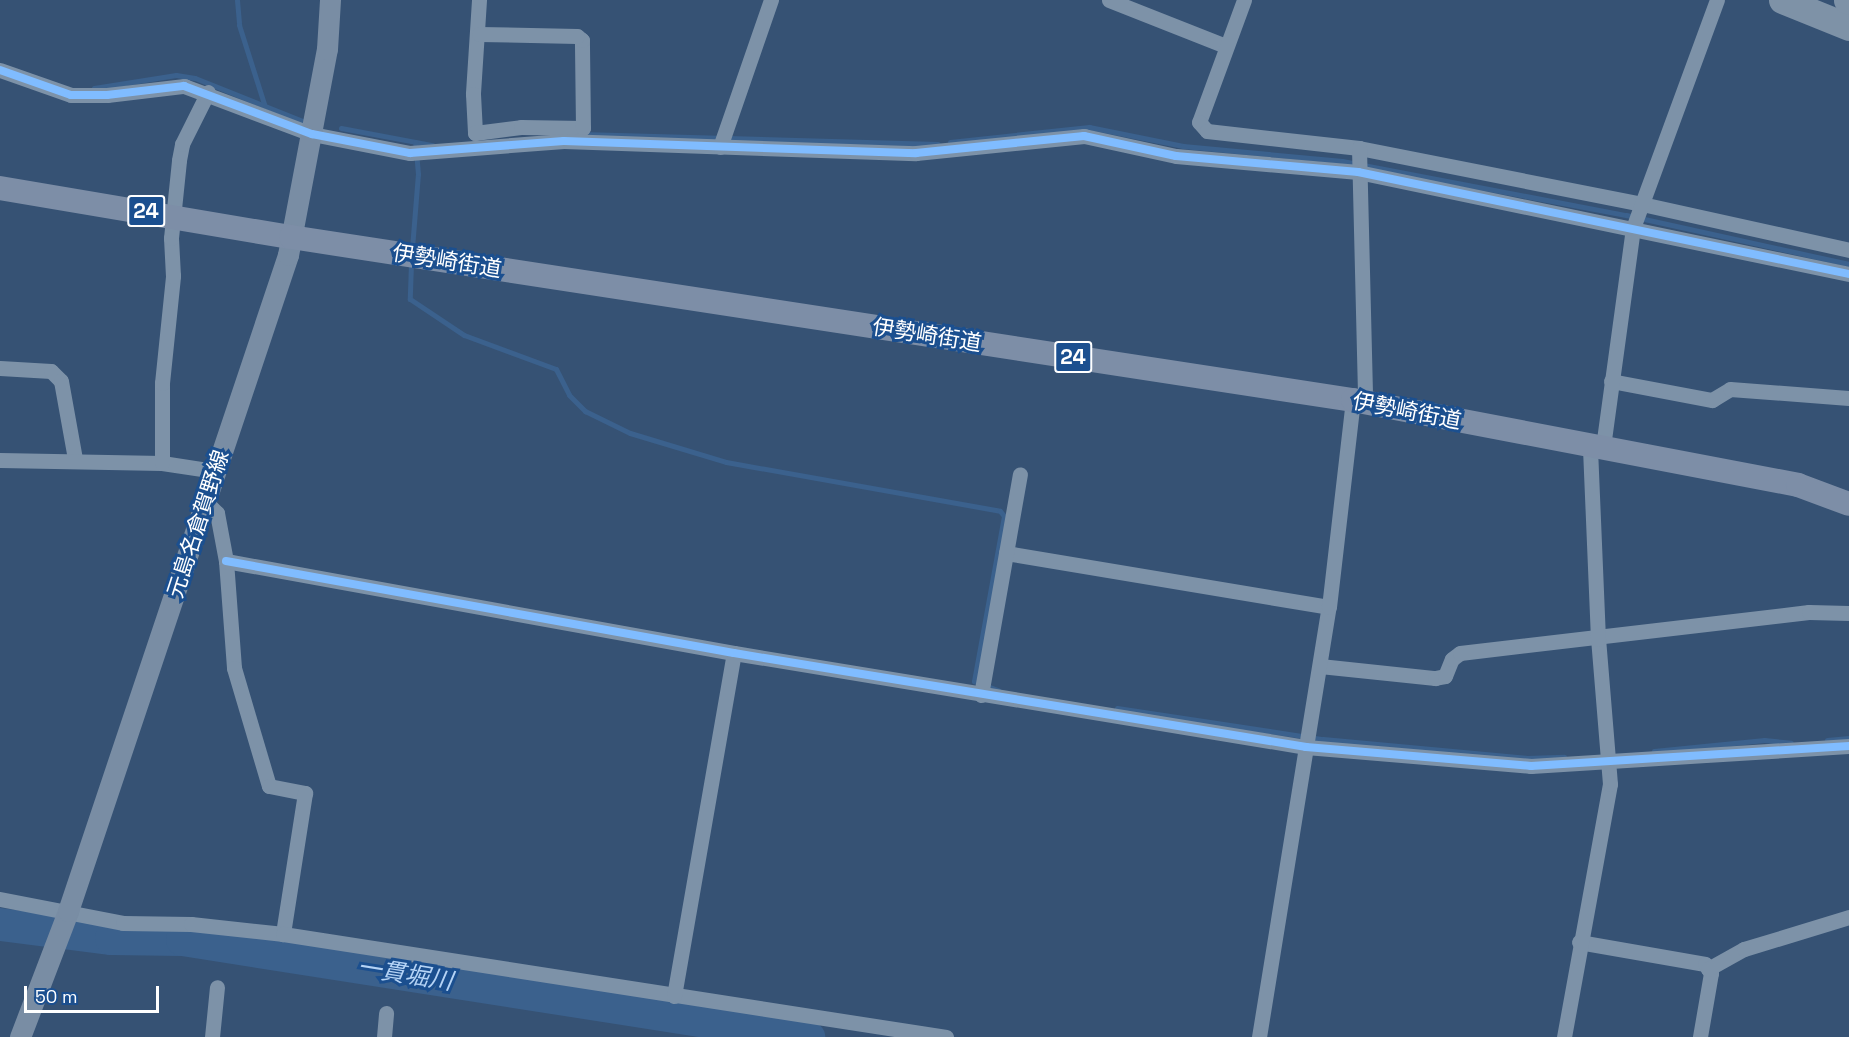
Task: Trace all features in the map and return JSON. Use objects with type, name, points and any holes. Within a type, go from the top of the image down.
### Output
[{"type":"highway","points":[[1782,0],[1849,27]]},
{"type":"main road","name":"元島名倉賀野線","points":[[20,1037],[68,913],[271,309],[291,237],[312,134],[327,49],[330,0]]},
{"type":"main road","name":"伊勢崎街道","points":[[0,188],[291,237],[1359,401],[1798,485],[1849,504]]},
{"type":"street","points":[[479,0],[479,34],[473,93],[475,133],[498,130],[583,128],[582,40],[577,36],[479,34]]},
{"type":"street","points":[[720,147],[771,0]]},
{"type":"street","points":[[1109,0],[1226,46]]},
{"type":"street","points":[[1244,0],[1200,122],[1206,131],[1359,148],[1642,204],[1849,250]]},
{"type":"street","points":[[1564,1037],[1579,942],[1610,784],[1598,639],[1597,446],[1611,381],[1633,228],[1717,0]]},
{"type":"street","points":[[0,70],[70,94],[107,95],[184,86],[208,92],[312,134],[410,153],[564,141],[916,153],[1084,135],[1176,156],[1358,171],[1849,273]]},
{"type":"street","points":[[162,463],[162,383],[173,276],[174,216],[182,144],[208,92]]},
{"type":"street","points":[[498,130],[501,146]]},
{"type":"street","points":[[1259,1037],[1320,666],[1359,401],[1359,148]]},
{"type":"street","points":[[0,368],[51,371],[61,381],[75,459]]},
{"type":"street","points":[[1611,381],[1712,400],[1730,389],[1849,398]]},
{"type":"street","points":[[0,460],[75,459],[162,463],[215,471]]},
{"type":"street","points":[[981,695],[1020,474]]},
{"type":"street","points":[[205,501],[217,513],[226,561],[234,668],[268,786],[305,793],[283,934]]},
{"type":"street","points":[[1006,553],[1329,607]]},
{"type":"street","points":[[226,561],[981,695],[1306,747],[1491,764],[1607,764],[1849,746]]},
{"type":"street","points":[[1320,666],[1435,678],[1445,676],[1452,659],[1460,654],[1809,612],[1849,614]]},
{"type":"street","points":[[674,996],[734,652]]},
{"type":"street","points":[[0,899],[123,923],[191,924],[283,934],[946,1037]]},
{"type":"street","points":[[1708,969],[1744,949],[1849,917]]},
{"type":"street","points":[[1579,942],[1705,964],[1711,973],[1700,1037]]},
{"type":"street","points":[[212,1037],[216,987]]},
{"type":"street","points":[[384,1037],[386,1013]]},
{"type":"waterway","points":[[237,0],[239,25],[264,104]]},
{"type":"waterway","points":[[94,88],[176,75],[195,78],[305,122]]},
{"type":"waterway","points":[[950,142],[1089,127],[1183,146],[1342,161],[1626,215],[1849,264]]},
{"type":"waterway","points":[[341,128],[432,145]]},
{"type":"waterway","points":[[581,134],[938,144]]},
{"type":"waterway","points":[[412,248],[418,174],[415,142]]},
{"type":"waterway","points":[[411,263],[410,299],[464,335],[556,369],[569,395],[585,411],[630,433],[726,462],[1000,511],[1004,516],[974,681],[998,690]]},
{"type":"waterway","points":[[1117,708],[1323,739],[1527,758],[1564,757]]},
{"type":"waterway","points":[[1827,740],[1849,738]]},
{"type":"waterway","points":[[1654,751],[1764,740],[1791,743]]},
{"type":"waterway","name":"一貫堀川","points":[[0,924],[111,938],[182,939],[808,1037]]},
{"type":"cycle path","points":[[0,70],[71,95],[107,95],[184,86],[312,134],[410,153],[564,141],[916,153],[1084,136],[1176,156],[1358,172],[1849,274]]},
{"type":"cycle path","points":[[226,561],[734,653],[1306,747],[1531,766],[1849,746]]}]
